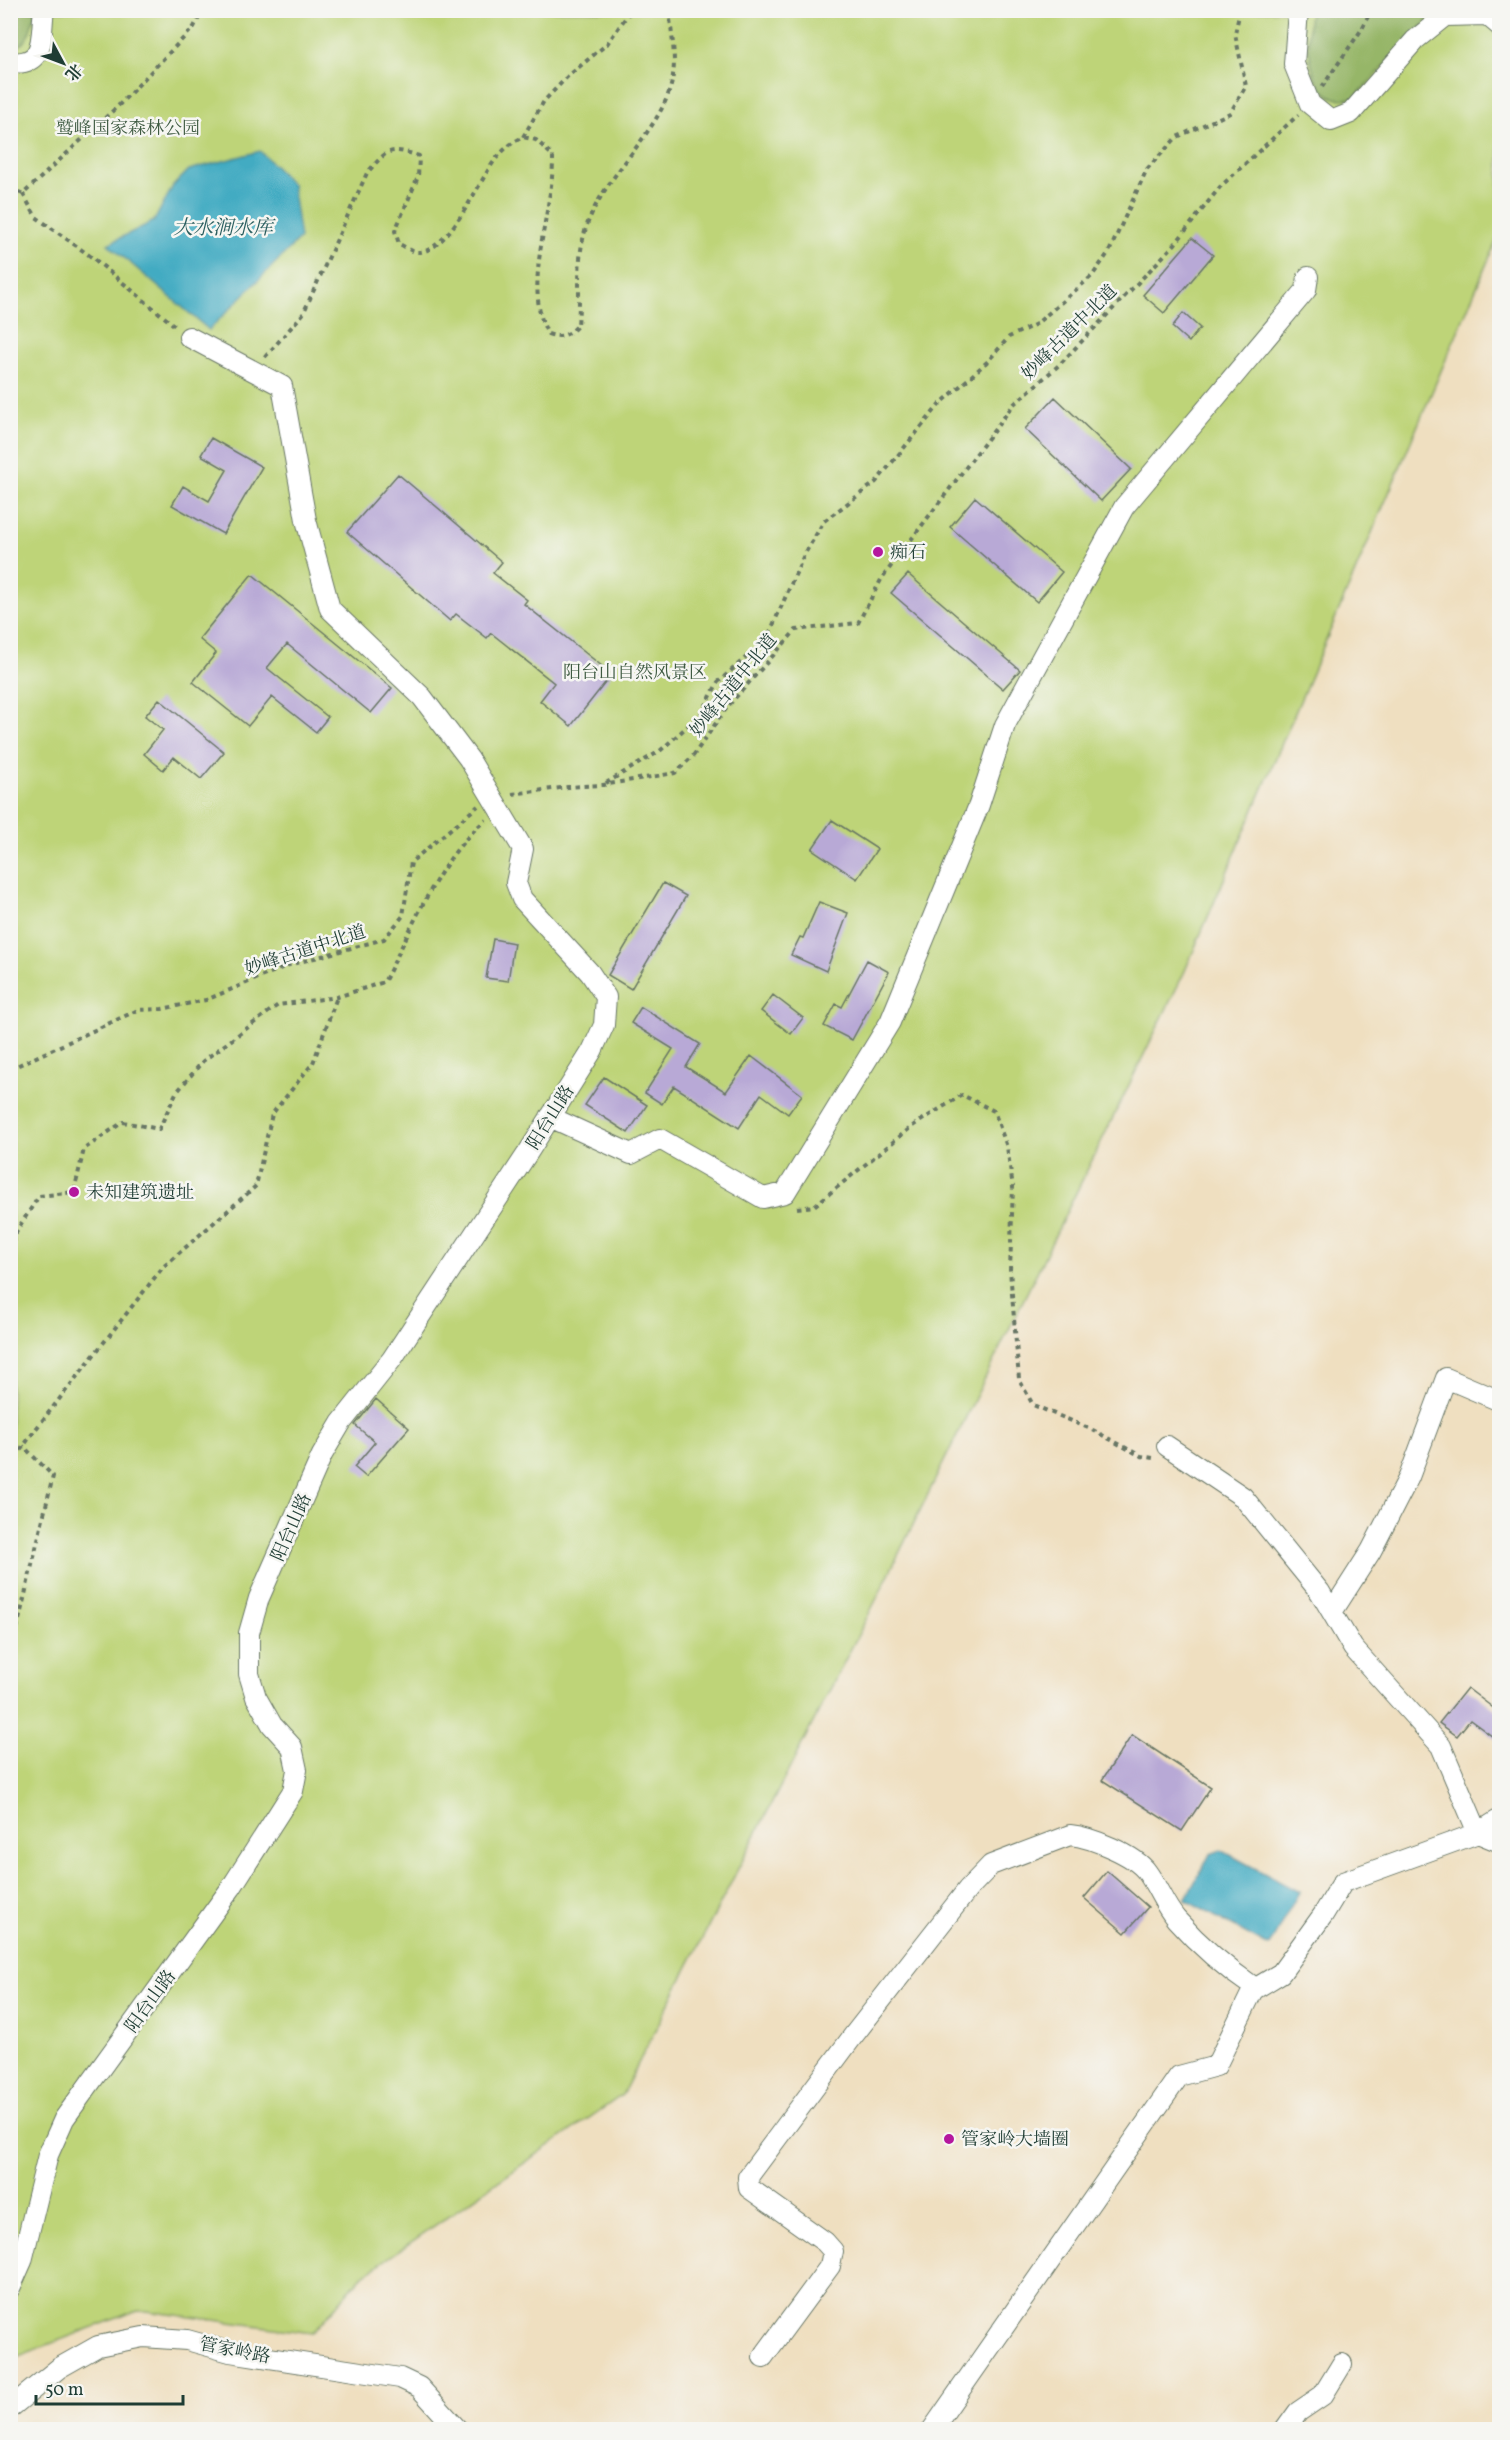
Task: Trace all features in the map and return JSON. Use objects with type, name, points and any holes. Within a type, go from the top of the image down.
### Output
[{"type":"street","points":[[10,62],[23,64],[33,59],[39,49],[44,10]]},
{"type":"street","points":[[1298,10],[1294,64],[1310,104],[1331,121],[1351,113],[1415,40],[1445,16],[1487,15],[1500,26]]},
{"type":"street","points":[[550,1117],[631,1154],[660,1139],[763,1198],[785,1193],[890,1022],[979,805],[1005,725],[1124,507],[1306,290],[1308,277]]},
{"type":"street","points":[[189,337],[252,371]]},
{"type":"street","name":"阳台山路","points":[[10,2288],[22,2261],[48,2155],[64,2120],[231,1888],[293,1791],[297,1770],[292,1747],[272,1725],[255,1698],[249,1674],[249,1633],[259,1598],[322,1455],[341,1424],[392,1359],[592,1051],[604,1025],[606,997],[590,973],[522,899],[516,883],[523,849],[469,759],[422,697],[330,609],[306,520],[282,386],[252,371]]},
{"type":"street","points":[[1332,1612],[1371,1551],[1409,1477],[1446,1378],[1500,1401]]},
{"type":"street","points":[[1162,1452],[1243,1497],[1320,1592],[1353,1648],[1440,1746],[1478,1833],[1500,1842]]},
{"type":"street","points":[[932,2430],[1179,2076],[1216,2066],[1255,1988],[1281,1974],[1323,1915],[1343,1882],[1478,1833],[1500,1819]]},
{"type":"street","points":[[763,2357],[830,2266],[832,2251],[825,2242],[749,2188],[748,2177],[831,2064],[944,1919],[991,1865],[1070,1835],[1084,1837],[1112,1847],[1146,1870],[1175,1918],[1218,1960],[1255,1988]]},
{"type":"street","name":"管家岭路","points":[[10,2408],[59,2368],[98,2346],[143,2337],[186,2340],[230,2352],[400,2378],[419,2387],[458,2430]]},
{"type":"street","points":[[1285,2430],[1298,2412],[1323,2395],[1342,2364]]},
{"type":"path","points":[[23,194],[120,104],[194,27],[203,10]]},
{"type":"path","points":[[252,371],[303,315],[367,173],[382,155],[398,149],[419,156],[418,177],[395,231],[399,244],[416,252],[433,249],[449,232],[495,160],[510,143],[523,137],[544,101],[568,76],[607,44],[631,10]]},
{"type":"path","points":[[523,137],[536,141],[553,156],[553,179],[537,273],[541,321],[548,334],[559,337],[571,332],[578,325],[578,261],[587,224],[608,184],[650,127],[669,91],[674,74],[669,10]]},
{"type":"path","points":[[603,785],[660,751],[702,712],[718,682],[767,639],[803,557],[824,521],[876,482],[940,404],[988,361],[1009,337],[1036,324],[1092,276],[1109,252],[1147,169],[1177,137],[1230,113],[1246,86],[1235,34],[1240,10]]},
{"type":"path","name":"妙峰古道中北道","points":[[10,1070],[138,1010],[162,1009],[206,1000],[289,966],[384,939],[403,916],[411,862],[442,834],[495,803],[568,787],[603,785],[675,772],[693,756],[728,706],[796,630],[858,623],[882,578],[1014,404],[1059,365],[1175,244],[1220,187],[1310,104],[1362,29],[1371,10]]},
{"type":"path","points":[[10,188],[23,194],[36,217],[93,258],[189,337]]},
{"type":"path","points":[[10,1251],[18,1230],[39,1196],[74,1192],[84,1149],[123,1122],[159,1129],[176,1093],[203,1061],[278,1005],[337,997],[384,982],[440,873],[495,803]]},
{"type":"path","points":[[10,1465],[163,1267],[256,1186],[272,1113],[313,1063],[337,997]]},
{"type":"path","points":[[794,1208],[813,1206],[914,1125],[962,1095],[993,1111],[1007,1147],[1013,1186],[1010,1270],[1018,1379],[1033,1405],[1091,1429],[1141,1456],[1162,1452]]},
{"type":"path","points":[[10,1673],[15,1637],[53,1476],[23,1446]]},
{"type":"green space","name":"阳台山自然风景区","points":[[11,11],[1499,11],[1499,235],[1184,973],[877,1598],[622,2095],[361,2277],[312,2333],[138,2310],[11,2359]]},
{"type":"green space","points":[[11,11],[36,11],[26,40],[11,50]]},
{"type":"green space","points":[[1310,11],[1437,11],[1354,98],[1342,99],[1325,92],[1318,84],[1310,60]]},
{"type":"water","name":"大水涧水库","points":[[260,151],[292,184],[300,238],[209,330],[108,244],[154,221],[173,186],[189,170]]},
{"type":"water","points":[[1221,1850],[1299,1892],[1269,1946],[1185,1900],[1210,1854]]},
{"type":"building","points":[[1192,238],[1213,255],[1164,313],[1143,295]]},
{"type":"building","points":[[1183,313],[1200,328],[1189,342],[1172,327]]},
{"type":"building","points":[[1055,397],[1131,469],[1101,501],[1025,429]]},
{"type":"building","points":[[211,438],[262,467],[223,534],[172,505],[183,486],[209,501],[227,470],[201,455]]},
{"type":"building","points":[[398,474],[502,562],[493,573],[527,600],[524,604],[612,674],[571,726],[540,701],[554,683],[491,633],[487,638],[456,614],[450,621],[347,532]]},
{"type":"building","points":[[975,497],[1062,572],[1037,602],[950,527]]},
{"type":"building","points":[[252,574],[392,688],[371,713],[287,644],[267,668],[328,717],[316,732],[272,697],[248,726],[193,682],[216,653],[199,639]]},
{"type":"building","points":[[908,574],[1020,670],[1003,689],[891,593]]},
{"type":"building","points":[[159,699],[224,752],[201,779],[174,757],[163,770],[144,754],[163,730],[145,716]]},
{"type":"building","points":[[832,820],[877,849],[857,879],[812,849]]},
{"type":"building","points":[[663,883],[686,896],[631,989],[608,975]]},
{"type":"building","points":[[819,902],[848,913],[826,971],[791,955],[800,937],[803,938]]},
{"type":"building","points":[[493,939],[514,943],[508,981],[486,978]]},
{"type":"building","points":[[867,960],[889,972],[852,1040],[824,1026],[836,1004],[842,1007]]},
{"type":"building","points":[[773,995],[803,1018],[791,1034],[761,1011]]},
{"type":"building","points":[[641,1007],[700,1044],[686,1067],[726,1092],[751,1056],[802,1095],[788,1114],[761,1094],[739,1128],[674,1086],[662,1104],[645,1093],[673,1049],[631,1023]]},
{"type":"building","points":[[604,1077],[647,1105],[628,1133],[585,1105]]},
{"type":"building","points":[[376,1399],[409,1428],[366,1477],[354,1467],[375,1442],[355,1425]]},
{"type":"building","points":[[1467,1688],[1500,1713],[1500,1742],[1470,1720],[1457,1736],[1439,1723]]},
{"type":"building","points":[[1132,1735],[1211,1787],[1182,1831],[1102,1780]]},
{"type":"building","points":[[1107,1871],[1148,1907],[1125,1933],[1084,1898]]},
{"type":"place","name":"痴石","points":[[878,552]]},
{"type":"place","name":"未知建筑遗址","points":[[74,1192]]},
{"type":"place","name":"管家岭大墙圈","points":[[949,2139]]},
{"type":"park label","name":"鹫峰国家森林公园","points":[[128,128]]}]
